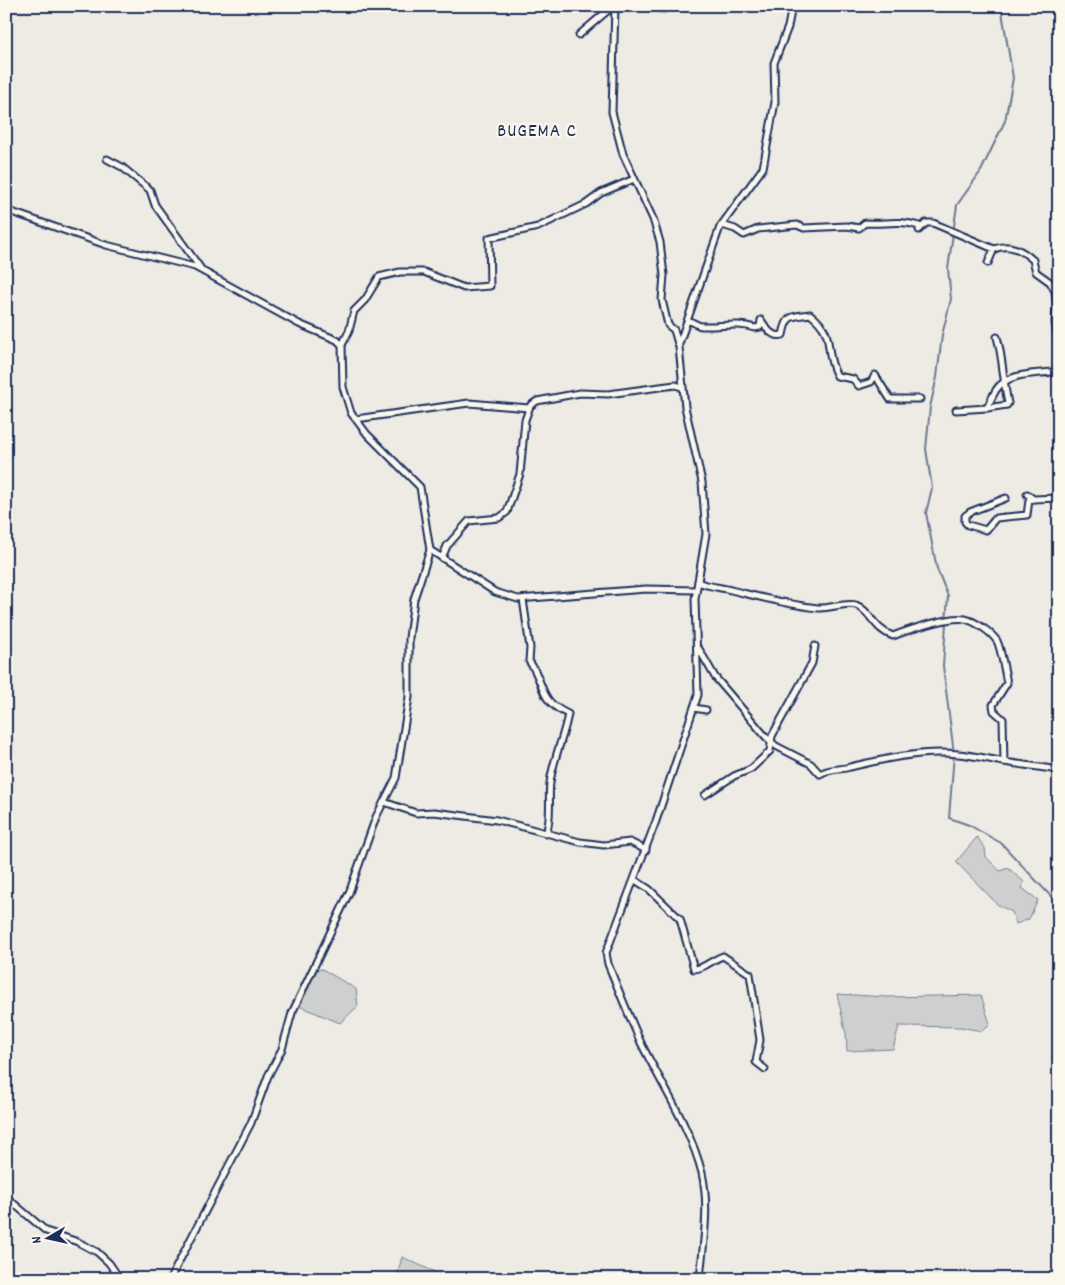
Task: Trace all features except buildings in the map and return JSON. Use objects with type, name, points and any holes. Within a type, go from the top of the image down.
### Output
[{"type":"street","points":[[579,35],[614,6]]},
{"type":"street","points":[[614,6],[612,112],[618,140],[658,233],[664,275],[663,309],[668,325],[674,330],[679,347],[682,387],[705,503],[706,540],[696,590],[699,687],[694,708],[646,850],[610,940],[606,958],[642,1044],[673,1103],[698,1161],[706,1202],[700,1279]]},
{"type":"street","points":[[639,6],[666,9],[673,6]]},
{"type":"street","points":[[679,347],[702,284],[711,249],[722,225],[763,168],[775,102],[774,63],[788,27],[792,6]]},
{"type":"street","points":[[107,159],[122,167],[150,190],[155,205],[203,271]]},
{"type":"street","points":[[170,1279],[251,1123],[268,1076],[282,1049],[292,1012],[345,900],[384,802],[396,778],[409,697],[409,638],[414,599],[430,550],[420,487],[382,451],[356,419],[346,401],[343,387],[342,345],[349,331],[354,311],[365,300],[379,277],[400,272],[424,272],[464,288],[490,286],[489,238],[538,227],[586,204],[601,193],[634,179]]},
{"type":"street","points":[[6,210],[82,238],[168,259],[203,271],[299,324],[337,340],[342,345]]},
{"type":"street","points":[[722,225],[736,229],[744,235],[758,229],[797,225],[804,228],[847,226],[859,228],[865,222],[884,224],[889,221],[898,221],[918,226],[919,230],[926,223],[933,223],[994,249]]},
{"type":"street","points":[[988,263],[994,249],[1001,246],[1023,252],[1034,260],[1036,272],[1050,282],[1055,291],[1058,305],[1055,322],[1059,350]]},
{"type":"street","points":[[688,321],[694,321],[703,326],[726,323],[755,328],[760,327],[761,320],[771,334],[777,337],[783,335],[788,319],[794,315],[810,314],[825,328],[830,362],[837,376],[853,379],[859,386],[871,382],[875,376],[890,399],[920,399]]},
{"type":"street","points":[[956,410],[1007,405],[1001,352],[997,337]]},
{"type":"street","points":[[987,408],[996,389],[1003,382],[1023,374],[1059,371]]},
{"type":"street","points":[[442,558],[447,546],[469,521],[499,518],[507,512],[520,474],[525,420],[529,408],[537,401],[580,393],[600,395],[675,386],[682,387]]},
{"type":"street","points":[[356,419],[469,403],[529,408]]},
{"type":"street","points":[[1027,494],[1033,498],[1059,498]]},
{"type":"street","points":[[1006,498],[970,512],[965,516],[965,522],[968,525],[986,530],[996,518],[1027,515],[1029,500],[1033,498]]},
{"type":"street","points":[[430,550],[495,592],[507,597],[523,598],[637,590],[696,590]]},
{"type":"street","points":[[698,582],[710,587],[794,605],[824,609],[854,605],[862,608],[882,632],[893,636],[916,626],[960,619],[970,621],[989,633],[998,645],[1007,683],[993,705],[994,711],[1003,719],[1004,762]]},
{"type":"street","points":[[523,598],[530,648],[529,661],[537,675],[540,686],[551,704],[568,714],[552,769],[548,798],[549,826],[546,834]]},
{"type":"street","points":[[698,646],[715,677],[772,744],[811,764],[820,774],[828,769],[848,768],[892,758],[950,754],[1059,770]]},
{"type":"street","points":[[705,795],[734,776],[756,766],[770,751],[773,734],[812,663],[815,646]]},
{"type":"street","points":[[694,708],[706,710]]},
{"type":"street","points":[[384,802],[416,813],[434,812],[478,817],[546,834],[604,845],[630,842],[646,850]]},
{"type":"street","points":[[635,880],[650,889],[680,919],[694,969],[704,968],[714,958],[723,956],[750,974],[760,1040],[756,1062],[765,1070]]},
{"type":"street","points":[[6,1197],[46,1231],[83,1244],[97,1252],[109,1263],[120,1279]]},
{"type":"shaded area","points":[[977,837],[985,848],[986,857],[1000,871],[1008,868],[1024,882],[1022,888],[1038,900],[1029,919],[1016,924],[1012,912],[998,905],[956,862]]},
{"type":"shaded area","points":[[322,969],[356,989],[358,1006],[340,1023],[299,1006],[317,970]]},
{"type":"shaded area","points":[[837,994],[887,997],[981,995],[990,1024],[981,1031],[961,1027],[899,1026],[893,1049],[847,1051],[846,1034]]},
{"type":"shaded area","points":[[402,1257],[450,1279],[396,1279]]},
{"type":"waterway","points":[[1001,6],[1013,78],[1005,121],[981,171],[957,205],[948,269],[951,299],[942,335],[937,377],[930,407],[926,449],[932,488],[926,513],[937,569],[948,596],[943,666],[954,754],[949,818],[969,825],[1001,843],[1059,905]]},
{"type":"district","name":"BUGEMA C","points":[[537,132]]}]
